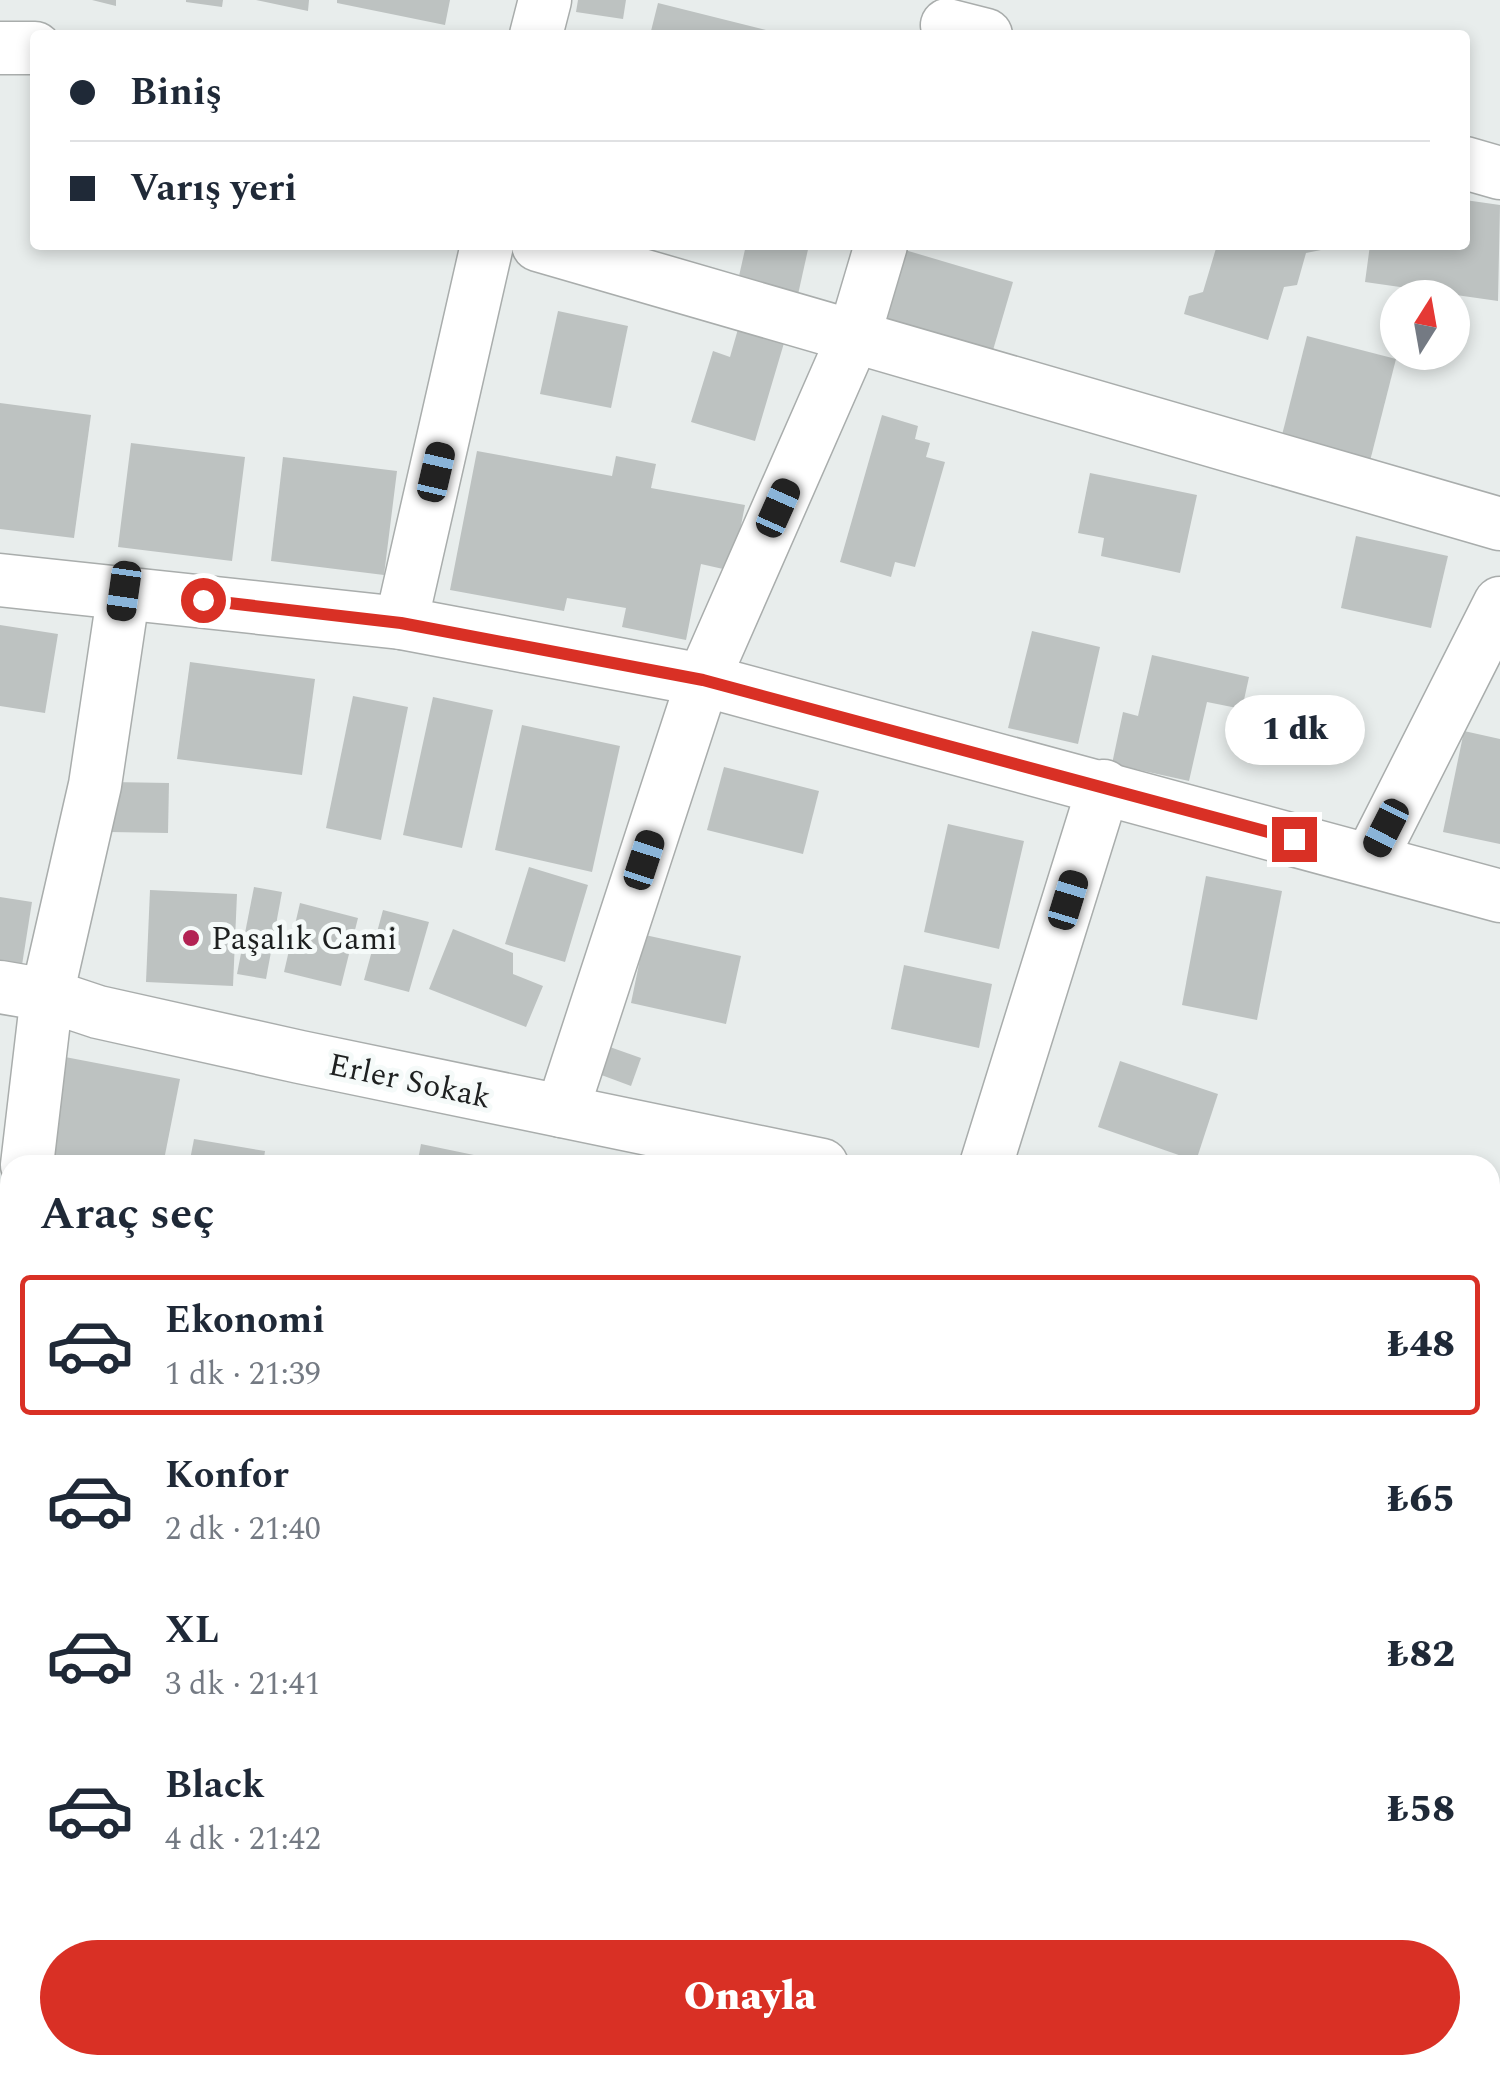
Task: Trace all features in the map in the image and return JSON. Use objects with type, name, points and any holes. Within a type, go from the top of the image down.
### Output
[{"type":"street","points":[[537,30],[545,0]]},
{"type":"street","points":[[0,48],[30,48]]},
{"type":"street","points":[[1470,165],[1500,173]]},
{"type":"street","points":[[401,623],[487,250]]},
{"type":"street","points":[[555,250],[1500,524]]},
{"type":"street","points":[[562,1110],[703,680],[854,336],[880,250]]},
{"type":"street","points":[[0,580],[401,623],[703,680],[1500,896]]},
{"type":"street","points":[[27,1155],[24,991],[95,785],[124,591]]},
{"type":"street","points":[[1370,860],[1500,603]]},
{"type":"street","points":[[989,1155],[1104,786]]},
{"type":"street","name":"Erler Sokak","points":[[24,991],[116,1016],[775,1155]]},
{"type":"building","points":[[92,0],[116,0],[116,6]]},
{"type":"building","points":[[186,0],[223,0],[222,7]]},
{"type":"building","points":[[256,0],[309,0],[308,11]]},
{"type":"building","points":[[337,0],[450,0],[445,25]]},
{"type":"building","points":[[578,0],[626,0],[623,19],[576,12]]},
{"type":"building","points":[[658,3],[766,30],[651,30]]},
{"type":"building","points":[[1470,201],[1500,205],[1498,301],[1470,297],[1470,280],[1380,280],[1380,284],[1365,282],[1369,250],[1470,250]]},
{"type":"building","points":[[745,250],[808,250],[797,299],[737,285]]},
{"type":"building","points":[[905,250],[1013,282],[991,357],[883,325]]},
{"type":"building","points":[[1216,250],[1321,250],[1306,253],[1297,285],[1284,287],[1268,340],[1184,314],[1189,296],[1203,292]]},
{"type":"building","points":[[558,311],[628,326],[611,408],[540,394]]},
{"type":"building","points":[[738,329],[784,343],[755,441],[691,422],[713,351],[730,357]]},
{"type":"building","points":[[1307,336],[1380,355],[1380,370],[1393,370],[1370,461],[1281,439]]},
{"type":"building","points":[[0,403],[91,415],[74,538],[0,529]]},
{"type":"building","points":[[882,415],[918,426],[915,439],[930,443],[926,457],[945,462],[915,567],[895,562],[891,577],[840,562]]},
{"type":"building","points":[[131,443],[245,457],[232,561],[118,547]]},
{"type":"building","points":[[477,451],[612,476],[616,456],[656,464],[651,488],[745,505],[732,571],[701,564],[686,640],[622,627],[626,608],[567,598],[564,611],[450,590]]},
{"type":"building","points":[[283,457],[397,471],[384,575],[271,561]]},
{"type":"building","points":[[1090,473],[1197,495],[1180,573],[1101,556],[1104,538],[1078,533]]},
{"type":"building","points":[[1356,536],[1448,556],[1431,628],[1341,608]]},
{"type":"building","points":[[0,625],[58,634],[45,713],[0,706]]},
{"type":"building","points":[[1032,631],[1100,647],[1078,744],[1008,728]]},
{"type":"building","points":[[1152,655],[1249,677],[1242,709],[1207,702],[1189,781],[1112,764],[1123,712],[1138,716]]},
{"type":"building","points":[[190,662],[315,679],[302,775],[177,759]]},
{"type":"building","points":[[353,696],[408,707],[381,840],[326,828]]},
{"type":"building","points":[[433,697],[493,710],[462,848],[403,835]]},
{"type":"building","points":[[522,725],[620,746],[592,872],[495,850]]},
{"type":"building","points":[[1464,731],[1500,739],[1500,844],[1443,832]]},
{"type":"building","points":[[724,767],[819,791],[803,854],[707,830]]},
{"type":"building","points":[[111,782],[169,783],[168,833],[110,832]]},
{"type":"building","points":[[948,824],[1024,841],[999,949],[924,932]]},
{"type":"building","points":[[529,867],[588,885],[565,962],[505,944]]},
{"type":"building","points":[[1206,876],[1282,891],[1257,1020],[1182,1005]]},
{"type":"building","points":[[254,887],[282,892],[266,979],[237,974]]},
{"type":"building","name":"Paşalık Cami","points":[[150,890],[237,894],[233,986],[146,982]]},
{"type":"building","points":[[0,897],[32,902],[22,965],[0,961]]},
{"type":"building","points":[[300,903],[358,918],[341,986],[284,972]]},
{"type":"building","points":[[383,910],[429,922],[409,992],[364,980]]},
{"type":"building","points":[[453,929],[513,953],[513,974],[543,986],[526,1027],[429,989]]},
{"type":"building","points":[[645,935],[741,956],[726,1024],[631,1003]]},
{"type":"building","points":[[904,965],[992,984],[979,1048],[891,1029]]},
{"type":"building","points":[[607,1046],[641,1058],[631,1086],[596,1073]]},
{"type":"building","points":[[65,1057],[180,1079],[165,1155],[45,1155]]},
{"type":"building","points":[[1120,1061],[1218,1094],[1198,1155],[1179,1155],[1098,1127]]},
{"type":"building","points":[[194,1139],[265,1151],[264,1155],[191,1155]]},
{"type":"building","points":[[421,1144],[474,1155],[419,1155]]},
{"type":"place","name":"Paşalık Cami","points":[[191,938]]},
{"type":"route","points":[[203,600],[401,623],[703,680],[1294,839]]}]
